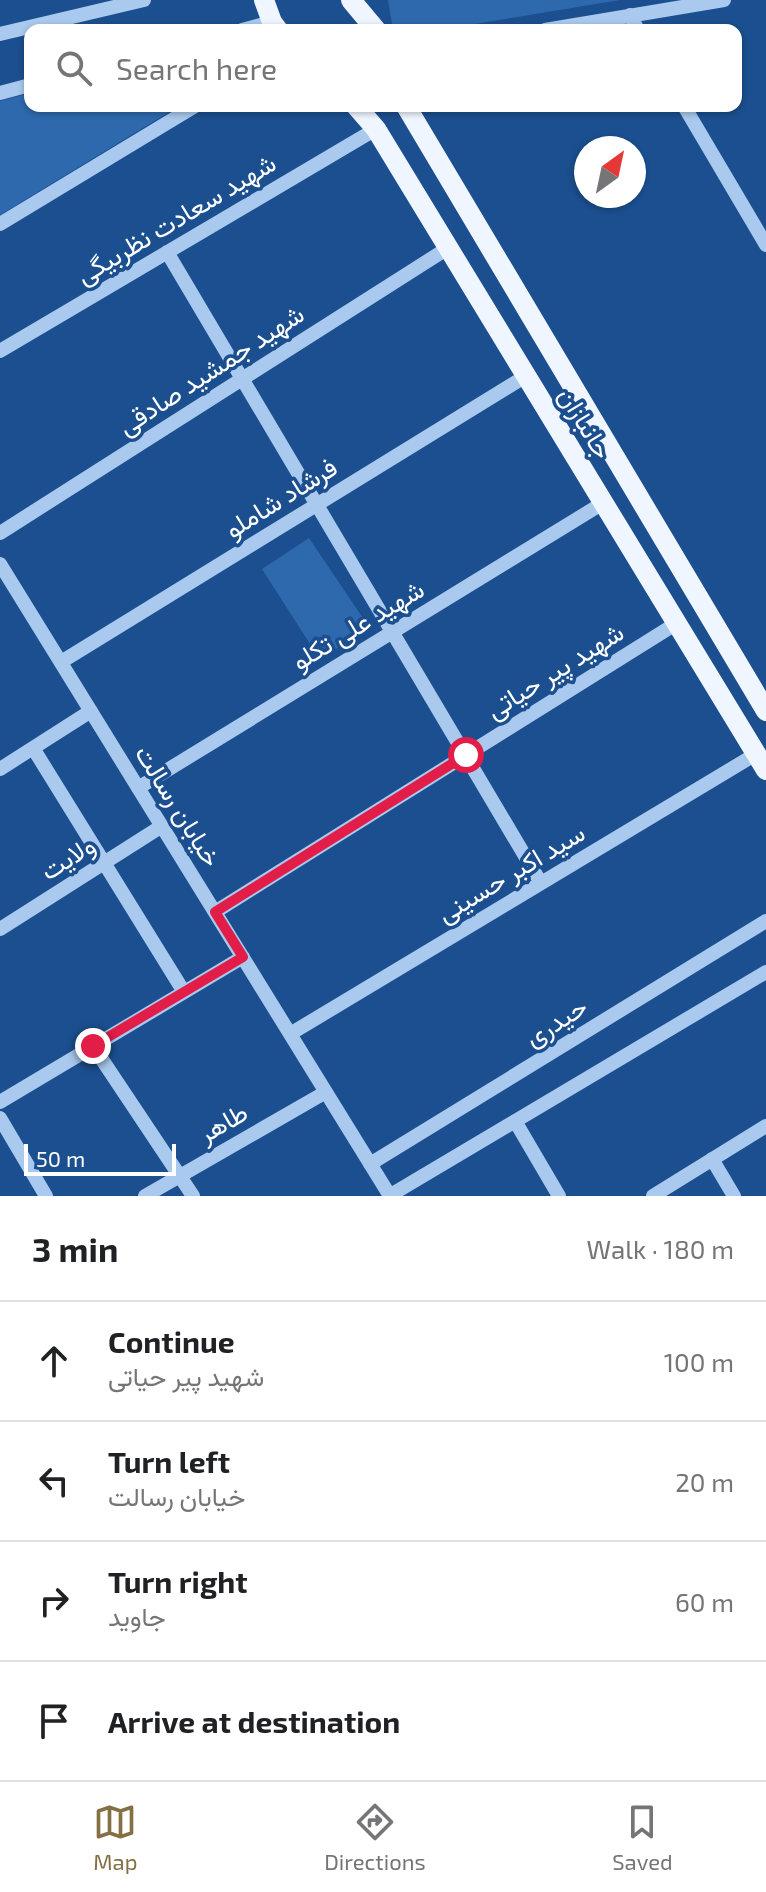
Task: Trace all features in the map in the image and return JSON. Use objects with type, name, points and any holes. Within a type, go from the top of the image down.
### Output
[{"type":"main road","points":[[264,0],[274,24]]},
{"type":"main road","points":[[351,0],[371,24]]},
{"type":"main road","name":"جانبازان","points":[[361,112],[376,129],[761,762]]},
{"type":"main road","name":"جانبازان","points":[[410,112],[766,711]]},
{"type":"street","points":[[42,24],[144,0]]},
{"type":"street","points":[[579,24],[724,0]]},
{"type":"street","points":[[630,15],[635,24]]},
{"type":"street","points":[[0,34],[24,28]]},
{"type":"street","points":[[0,93],[24,87]]},
{"type":"street","points":[[0,224],[185,112]]},
{"type":"street","points":[[688,112],[766,245]]},
{"type":"street","name":"شهید سعادت نظربیگی","points":[[0,351],[376,129]]},
{"type":"street","name":"شهید جمشید صادقی","points":[[0,533],[448,248]]},
{"type":"street","points":[[167,252],[541,883]]},
{"type":"street","name":"فرشاد شاملو","points":[[61,662],[526,376]]},
{"type":"street","name":"شهید علی تکلو","points":[[138,788],[603,503]]},
{"type":"street","name":"خیابان رسالت","points":[[0,564],[390,1196]]},
{"type":"street","name":"شهید پیر حیاتی","points":[[215,912],[677,623]]},
{"type":"street","points":[[0,769],[91,711]]},
{"type":"street","points":[[33,748],[184,992]]},
{"type":"street","name":"سید اکبر حسینی","points":[[290,1034],[541,883],[761,762]]},
{"type":"street","name":"ولایت","points":[[0,929],[162,826]]},
{"type":"street","name":"حیدری","points":[[370,1164],[766,921]]},
{"type":"street","points":[[0,1102],[243,957]]},
{"type":"street","points":[[390,1196],[766,972]]},
{"type":"street","points":[[93,1046],[193,1196]]},
{"type":"street","name":"طاهر","points":[[145,1196],[326,1092]]},
{"type":"street","points":[[0,1118],[46,1196]]},
{"type":"street","points":[[515,1121],[559,1196]]},
{"type":"street","points":[[653,1196],[766,1126]]},
{"type":"street","points":[[712,1159],[734,1196]]},
{"type":"shaded area","points":[[388,0],[620,0],[474,24],[392,24]]},
{"type":"shaded area","points":[[24,95],[24,112],[169,112],[0,215],[0,101]]},
{"type":"shaded area","points":[[309,538],[371,630],[319,658],[262,569]]},
{"type":"route","points":[[93,1046],[243,957],[215,912],[466,755]]}]
